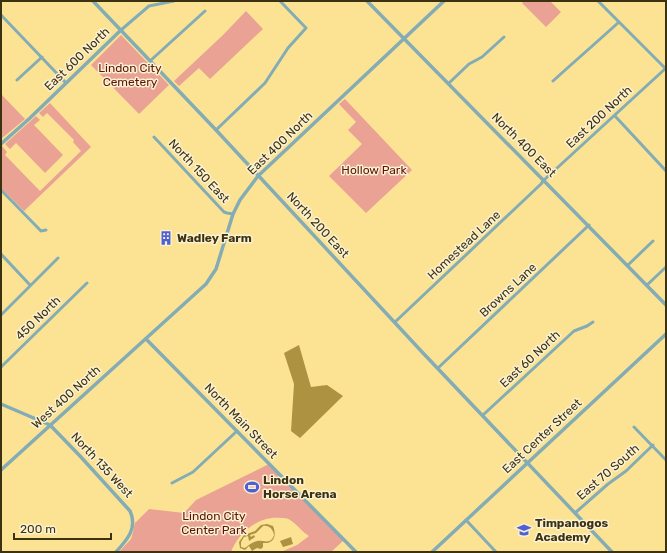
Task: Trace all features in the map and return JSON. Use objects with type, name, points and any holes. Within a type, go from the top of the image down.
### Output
[{"type":"street","name":"North 200 East","points":[[93,1],[612,552]]},
{"type":"street","name":"East 600 North","points":[[1,144],[148,6],[174,1]]},
{"type":"street","points":[[216,130],[265,83],[288,48],[306,28],[280,1]]},
{"type":"street","name":"North 400 East","points":[[367,1],[589,225],[666,305]]},
{"type":"street","name":"East 400 North","points":[[146,338],[206,284],[216,269],[233,214],[240,200],[258,176],[444,1]]},
{"type":"street","points":[[598,1],[666,68]]},
{"type":"street","points":[[150,61],[205,11]]},
{"type":"street","points":[[1,15],[66,83]]},
{"type":"street","points":[[553,81],[619,22]]},
{"type":"street","points":[[448,83],[469,64],[482,57],[504,37]]},
{"type":"street","points":[[17,80],[42,57]]},
{"type":"street","name":"East 200 North","points":[[544,180],[666,68]]},
{"type":"street","points":[[615,116],[666,171]]},
{"type":"street","name":"North 150 East","points":[[154,137],[224,212],[233,214]]},
{"type":"street","name":"Homestead Lane","points":[[395,322],[544,180]]},
{"type":"street","points":[[1,190],[41,231],[46,230]]},
{"type":"street","name":"Browns Lane","points":[[438,368],[589,225]]},
{"type":"street","points":[[628,265],[653,240]]},
{"type":"street","points":[[1,254],[30,285]]},
{"type":"street","points":[[2,312],[58,258]]},
{"type":"street","points":[[647,285],[666,267]]},
{"type":"street","name":"450 North","points":[[1,366],[87,283]]},
{"type":"street","name":"East 60 North","points":[[483,415],[574,331],[593,322]]},
{"type":"street","name":"East Center Street","points":[[432,552],[666,334]]},
{"type":"street","name":"West 400 North","points":[[1,470],[146,338]]},
{"type":"street","name":"North Main Street","points":[[146,338],[356,552]]},
{"type":"street","points":[[1,404],[50,425]]},
{"type":"street","name":"North 135 West","points":[[50,425],[132,514],[133,522],[129,538],[116,552]]},
{"type":"street","points":[[634,427],[666,460]]},
{"type":"street","points":[[172,484],[194,472],[237,431]]},
{"type":"street","name":"East 70 South","points":[[575,513],[608,484],[626,471],[653,445]]},
{"type":"street","points":[[466,520],[496,552]]},
{"type":"green space","points":[[524,1],[550,1],[561,12],[546,27],[522,3]]},
{"type":"green space","points":[[246,11],[263,29],[210,79],[199,68],[179,86],[174,81]]},
{"type":"green space","name":"Lindon City Cemetery","points":[[121,35],[169,85],[139,114],[91,65]]},
{"type":"green space","points":[[1,94],[25,119],[1,139]]},
{"type":"green space","name":"Hollow Park","points":[[345,99],[412,170],[366,213],[329,176],[362,144],[348,130],[356,122],[339,104]]},
{"type":"green space","points":[[50,103],[91,147],[24,211],[1,188],[2,146],[7,152],[5,155],[40,191],[81,151],[73,142],[74,140],[47,113],[43,117],[39,113]]},
{"type":"green space","points":[[36,116],[40,120],[34,125],[63,155],[45,173],[16,143],[10,149],[5,144]]},
{"type":"green space","name":"Lindon City Center Park","points":[[269,464],[344,540],[331,552],[284,552],[283,551],[297,545],[309,536],[289,519],[273,518],[257,522],[250,527],[239,538],[231,552],[119,552],[131,539],[135,523],[149,509],[184,513],[196,500]]},
{"type":"shaded area","points":[[299,345],[311,387],[327,385],[343,396],[300,438],[291,431],[294,384],[284,353]]},
{"type":"shaded area","points":[[267,524],[273,526],[275,533],[274,539],[270,542],[263,543],[263,547],[261,549],[257,548],[252,551],[249,546],[245,550],[240,548],[239,542],[244,535],[255,531],[261,525]],"holes":[[[263,526],[269,527],[273,531],[274,535],[271,540],[257,541],[245,548],[241,547],[241,542],[244,537],[248,536],[249,541],[255,537],[254,535],[251,537],[250,535],[256,533]]]},
{"type":"shaded area","points":[[291,537],[293,544],[283,547],[280,541]]},
{"type":"place","name":"Wadley Farm","points":[[166,238]]},
{"type":"place","name":"Lindon Horse Arena","points":[[252,487]]},
{"type":"place","name":"Timpanogos Academy","points":[[524,530]]}]
